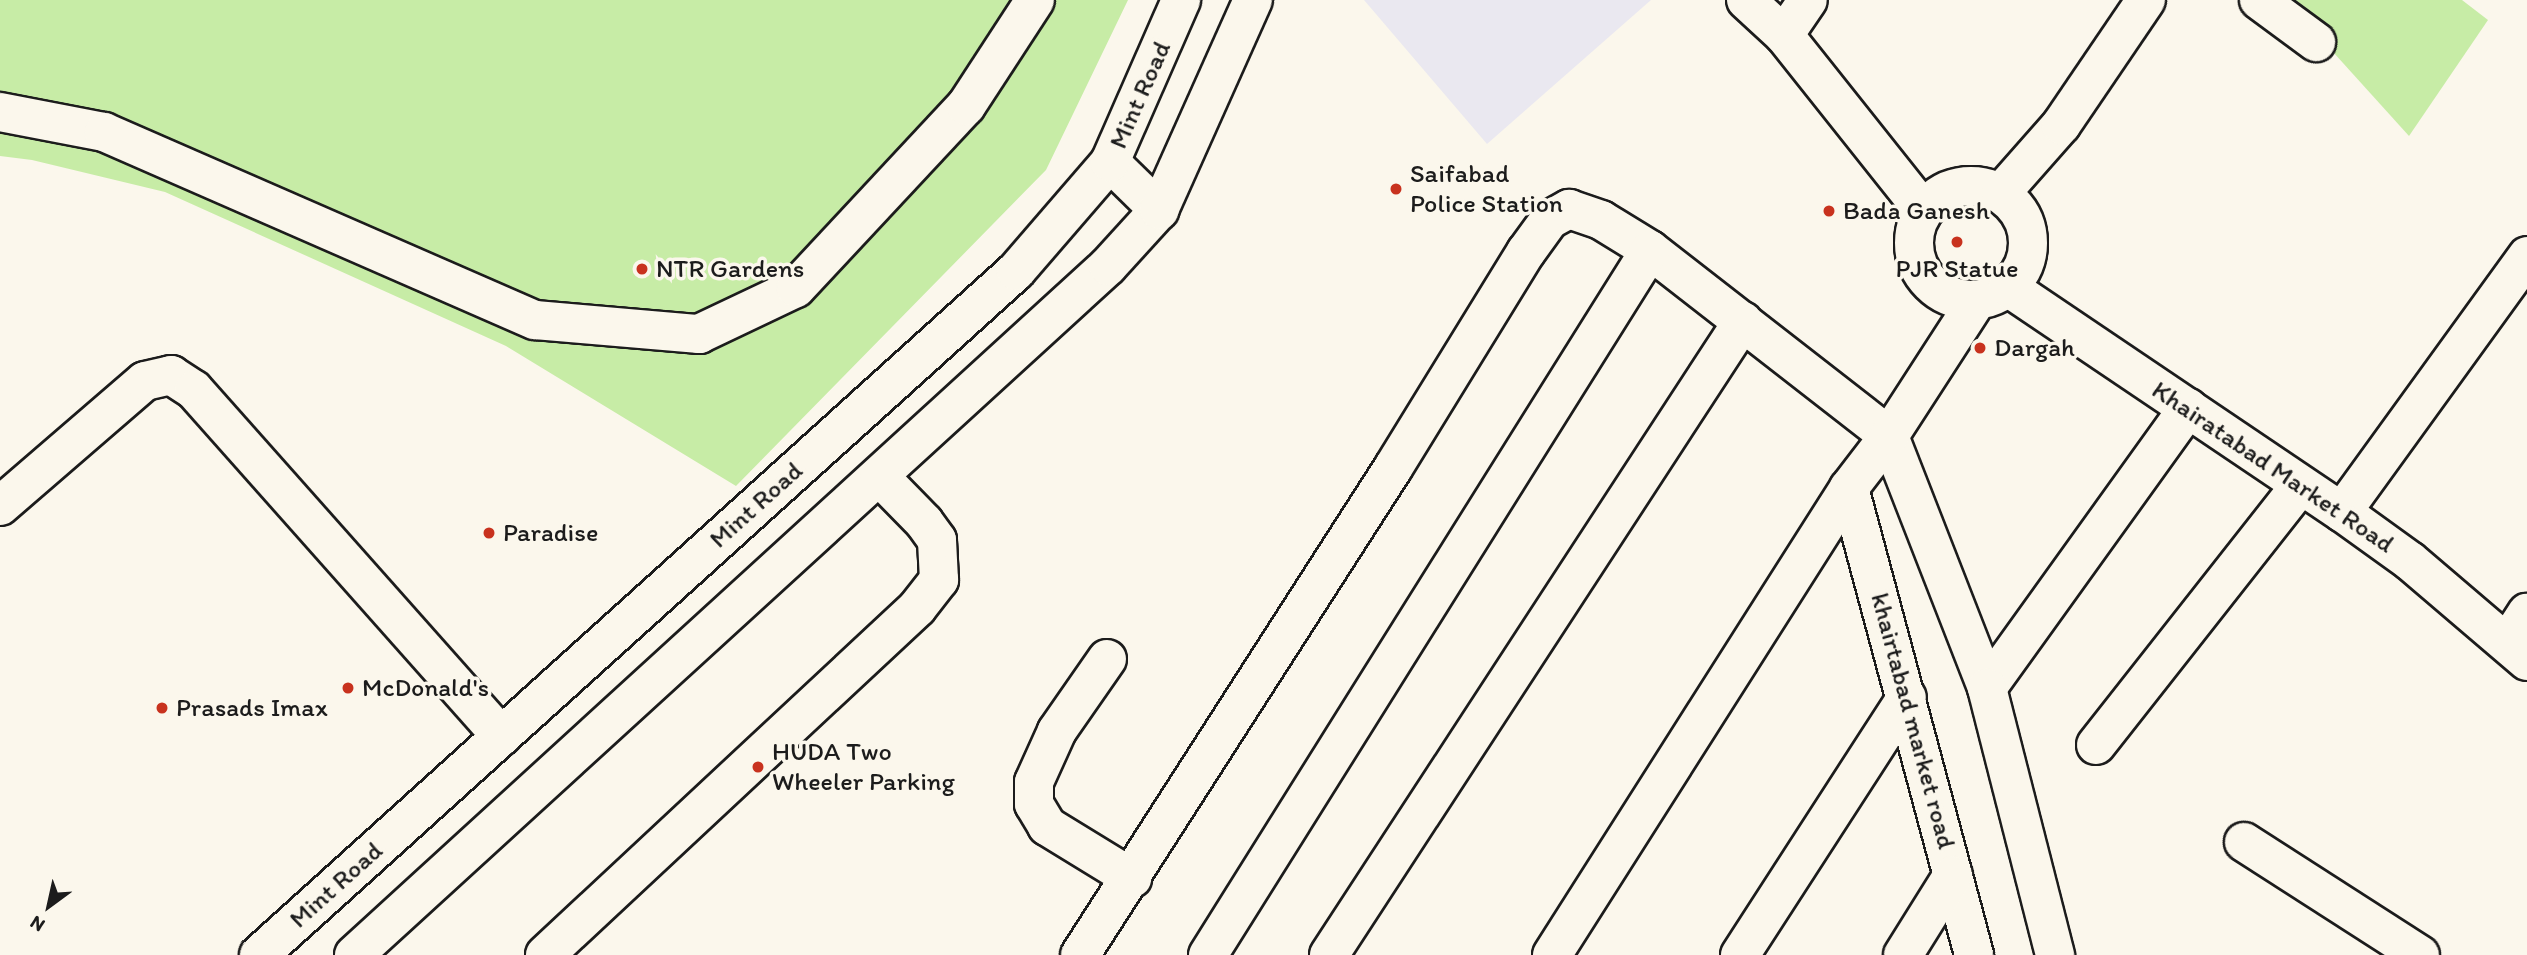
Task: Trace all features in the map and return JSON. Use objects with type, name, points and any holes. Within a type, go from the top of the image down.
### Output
[{"type":"street","points":[[0,111],[104,132],[535,320],[699,334],[796,288],[966,106],[1035,0]]},
{"type":"street","name":"Mint Road","points":[[259,955],[1016,271],[1110,162],[1181,0]]},
{"type":"street","points":[[354,955],[1108,266],[1159,210],[1252,0]]},
{"type":"street","points":[[1552,955],[1849,488],[1992,294],[2020,274],[2027,257],[2028,238],[2024,221],[2015,205],[2001,193],[1967,184],[1935,197],[1923,210],[1784,35],[1746,0]]},
{"type":"street","points":[[1784,35],[1808,0]]},
{"type":"street","points":[[2001,193],[2061,125],[2146,0]]},
{"type":"street","points":[[2259,0],[2316,41]]},
{"type":"street","points":[[1110,162],[1159,210]]},
{"type":"street","points":[[1080,955],[1132,878],[1393,468],[1525,252],[1549,220],[1569,209],[1601,220],[1650,250],[1889,436],[1987,688],[2055,955]]},
{"type":"street","name":"Khairatabad Market Road","points":[[1923,210],[1913,234],[1915,260],[1929,282],[1950,297],[1992,294],[2188,408],[2521,639]]},
{"type":"street","points":[[1208,955],[1650,250]]},
{"type":"street","points":[[2342,513],[2527,256]]},
{"type":"street","points":[[1329,955],[1743,321]]},
{"type":"street","points":[[0,506],[145,381],[171,375],[194,390],[501,736]]},
{"type":"street","points":[[1987,688],[2188,408]]},
{"type":"street","points":[[545,955],[917,608],[939,580],[937,540],[924,522],[879,476]]},
{"type":"street","points":[[2096,745],[2300,486]]},
{"type":"street","name":"khairtabad market road","points":[[1849,488],[1974,955]]},
{"type":"street","points":[[1107,659],[1057,731],[1034,782],[1034,804],[1047,826],[1132,878]]},
{"type":"street","points":[[1740,955],[1907,697]]},
{"type":"street","points":[[2244,842],[2420,955]]},
{"type":"street","points":[[1903,955],[1953,875]]},
{"type":"shaded area","points":[[1364,0],[1651,0],[1487,144]]},
{"type":"green space","name":"NTR Gardens","points":[[0,0],[1128,0],[1046,170],[736,486],[506,346],[165,192],[32,160],[0,156]]},
{"type":"green space","points":[[2286,0],[2462,0],[2488,20],[2409,136]]},
{"type":"place","name":"Saifabad Police Station","points":[[1396,189]]},
{"type":"place","name":"Bada Ganesh","points":[[1829,211]]},
{"type":"place","name":"PJR Statue","points":[[1957,242]]},
{"type":"place","name":"NTR Gardens","points":[[642,269]]},
{"type":"place","name":"Dargah","points":[[1980,348]]},
{"type":"place","name":"Paradise","points":[[489,533]]},
{"type":"place","name":"McDonald's","points":[[348,688]]},
{"type":"place","name":"Prasads Imax","points":[[162,708]]},
{"type":"place","name":"HUDA Two Wheeler Parking","points":[[758,767]]}]
